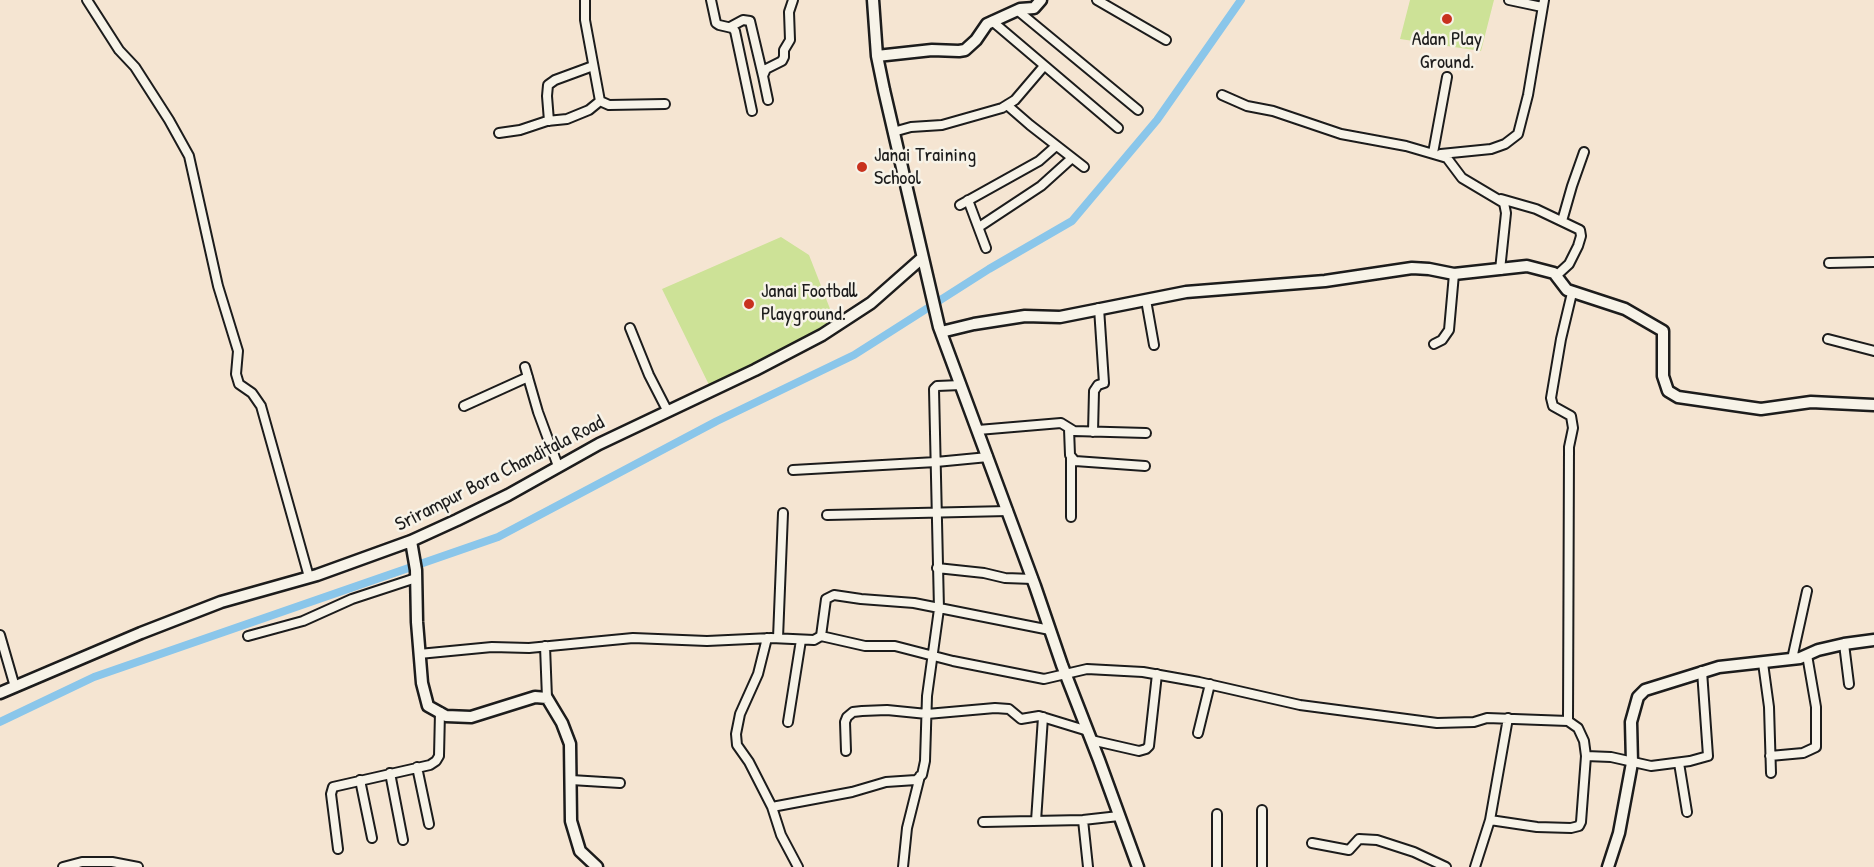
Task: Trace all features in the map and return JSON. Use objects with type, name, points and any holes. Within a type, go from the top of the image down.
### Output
[{"type":"street","points":[[87,0],[119,50],[141,76],[189,156],[218,286],[238,351],[236,374],[239,384],[252,393],[261,406],[309,577]]},
{"type":"street","points":[[585,0],[585,20],[600,101]]},
{"type":"street","points":[[711,0],[716,23],[735,31],[752,111]]},
{"type":"street","points":[[763,76],[766,69],[784,59],[784,50],[790,40],[789,12],[793,0]]},
{"type":"street","points":[[873,0],[877,56],[892,132],[940,327],[1033,579],[1065,674],[1138,867]]},
{"type":"street","points":[[877,56],[932,50],[965,50],[992,21],[1017,10],[1034,8],[1041,0]]},
{"type":"street","points":[[1097,0],[1166,40]]},
{"type":"street","points":[[1436,154],[1491,148],[1505,144],[1518,134],[1528,95],[1543,3],[1509,0]]},
{"type":"street","points":[[1017,10],[1138,110]]},
{"type":"street","points":[[730,27],[743,20],[750,21],[768,100]]},
{"type":"street","points":[[992,21],[1118,128]]},
{"type":"street","points":[[549,121],[548,85],[555,80],[593,66]]},
{"type":"street","points":[[892,132],[910,127],[942,125],[968,119],[1007,105],[1015,100],[1044,66]]},
{"type":"street","points":[[1436,154],[1447,77]]},
{"type":"street","points":[[1222,95],[1247,106],[1273,111],[1341,134],[1447,158],[1462,178],[1501,199],[1536,209],[1578,228],[1581,236],[1567,268],[1557,275]]},
{"type":"street","points":[[600,101],[609,105],[665,104]]},
{"type":"street","points":[[499,133],[520,130],[580,114],[600,101]]},
{"type":"street","points":[[1007,105],[1084,167]]},
{"type":"street","points":[[960,206],[1039,160],[1056,146]]},
{"type":"street","points":[[1562,221],[1584,152]]},
{"type":"street","points":[[979,227],[1041,186],[1072,158]]},
{"type":"street","points":[[1500,270],[1506,213],[1501,199]]},
{"type":"street","points":[[968,200],[986,248]]},
{"type":"street","name":"Srirampur Bora Chanditala Road","points":[[0,693],[221,602],[412,546],[558,466],[667,410],[755,370],[822,334],[871,303],[922,258]]},
{"type":"street","points":[[1828,263],[1874,262]]},
{"type":"street","points":[[940,327],[1025,316],[1060,317],[1186,292],[1325,281],[1412,268],[1454,274],[1527,266],[1557,275],[1563,286],[1572,293],[1584,294],[1625,309],[1663,331],[1663,376],[1668,391],[1678,397],[1761,409],[1811,402],[1874,405]]},
{"type":"street","points":[[1434,344],[1442,340],[1449,330],[1454,274]]},
{"type":"street","points":[[1568,721],[1569,447],[1573,428],[1571,416],[1553,406],[1551,398],[1562,331],[1572,293]]},
{"type":"street","points":[[1146,300],[1154,345]]},
{"type":"street","points":[[1093,432],[1094,393],[1104,382],[1099,308]]},
{"type":"street","points":[[630,328],[667,410]]},
{"type":"street","points":[[1828,339],[1874,351]]},
{"type":"street","points":[[525,367],[538,412],[558,466]]},
{"type":"street","points":[[464,406],[528,377]]},
{"type":"street","points":[[903,867],[907,828],[925,761],[931,655],[939,609],[934,389],[937,386],[961,385]]},
{"type":"street","points":[[978,430],[1061,423],[1069,429],[1093,432],[1146,433]]},
{"type":"street","points":[[1069,429],[1071,518]]},
{"type":"street","points":[[793,470],[988,457]]},
{"type":"street","points":[[1071,457],[1075,461],[1145,466]]},
{"type":"street","points":[[827,515],[1008,511]]},
{"type":"street","points":[[778,638],[783,513]]},
{"type":"street","points":[[412,546],[416,574],[419,654],[422,683],[428,706],[446,716],[471,717],[535,698],[547,698]]},
{"type":"street","points":[[937,568],[984,573],[1005,578],[1033,579]]},
{"type":"street","points":[[248,636],[303,621],[352,598],[416,574]]},
{"type":"street","points":[[1792,659],[1807,591]]},
{"type":"street","points":[[821,636],[826,599],[834,595],[914,603],[1050,630]]},
{"type":"street","points":[[0,635],[15,687]]},
{"type":"street","points":[[419,654],[492,647],[529,648],[633,638],[707,641],[767,638],[814,640],[821,636],[865,646],[895,646],[1044,679],[1087,669],[1143,672],[1210,684],[1300,705],[1428,722],[1474,722],[1488,718],[1508,718],[1568,721],[1578,728],[1584,741],[1586,756],[1579,826],[1571,828],[1537,826],[1490,820]]},
{"type":"street","points":[[767,638],[758,675],[740,714],[736,734],[737,745],[749,762],[772,807],[781,835],[798,867]]},
{"type":"street","points":[[788,722],[801,640]]},
{"type":"street","points":[[1608,867],[1619,833],[1632,763],[1631,722],[1638,697],[1645,690],[1719,667],[1792,659],[1844,644],[1874,640]]},
{"type":"street","points":[[1844,644],[1849,684]]},
{"type":"street","points":[[545,646],[547,698],[562,723],[570,744],[571,820],[580,851],[597,867]]},
{"type":"street","points":[[1770,756],[1803,753],[1816,747],[1815,707],[1808,655]]},
{"type":"street","points":[[1763,663],[1769,707],[1771,773]]},
{"type":"street","points":[[1586,756],[1611,757],[1651,766],[1679,763],[1708,756],[1701,671]]},
{"type":"street","points":[[846,751],[845,722],[849,714],[853,712],[887,710],[927,714],[995,708],[1013,710],[1016,717],[1021,719],[1043,717],[1139,752],[1149,746],[1157,675]]},
{"type":"street","points":[[1198,733],[1210,684]]},
{"type":"street","points":[[338,849],[332,789],[335,785],[430,765],[439,756],[440,712]]},
{"type":"street","points":[[1036,820],[1043,717]]},
{"type":"street","points":[[1475,867],[1490,820],[1508,718]]},
{"type":"street","points":[[1679,763],[1687,812]]},
{"type":"street","points":[[417,767],[429,824]]},
{"type":"street","points":[[390,773],[403,840]]},
{"type":"street","points":[[772,807],[852,792],[886,782],[916,780],[920,776]]},
{"type":"street","points":[[360,780],[372,838]]},
{"type":"street","points":[[571,780],[620,783]]},
{"type":"street","points":[[1262,810],[1262,867]]},
{"type":"street","points":[[1217,814],[1217,867]]},
{"type":"street","points":[[982,822],[1083,820],[1119,816]]},
{"type":"street","points":[[1083,820],[1088,867]]},
{"type":"street","points":[[1311,843],[1349,850],[1359,839],[1377,840],[1414,852],[1441,866]]},
{"type":"street","points":[[63,867],[82,862],[112,862],[138,867]]},
{"type":"green space","name":"Adan Play Ground.","points":[[1410,0],[1494,0],[1481,51],[1400,39]]},
{"type":"green space","name":"Janai Football Playground.","points":[[781,237],[809,255],[834,319],[756,368],[712,391],[662,289]]},
{"type":"waterway","points":[[0,722],[94,677],[498,537],[717,421],[854,355],[989,269],[1072,221],[1157,120],[1241,0]]},
{"type":"place","name":"Adan Play Ground.","points":[[1447,19]]},
{"type":"place","name":"Janai Training School","points":[[862,167]]},
{"type":"place","name":"Janai Football Playground.","points":[[749,304]]}]
